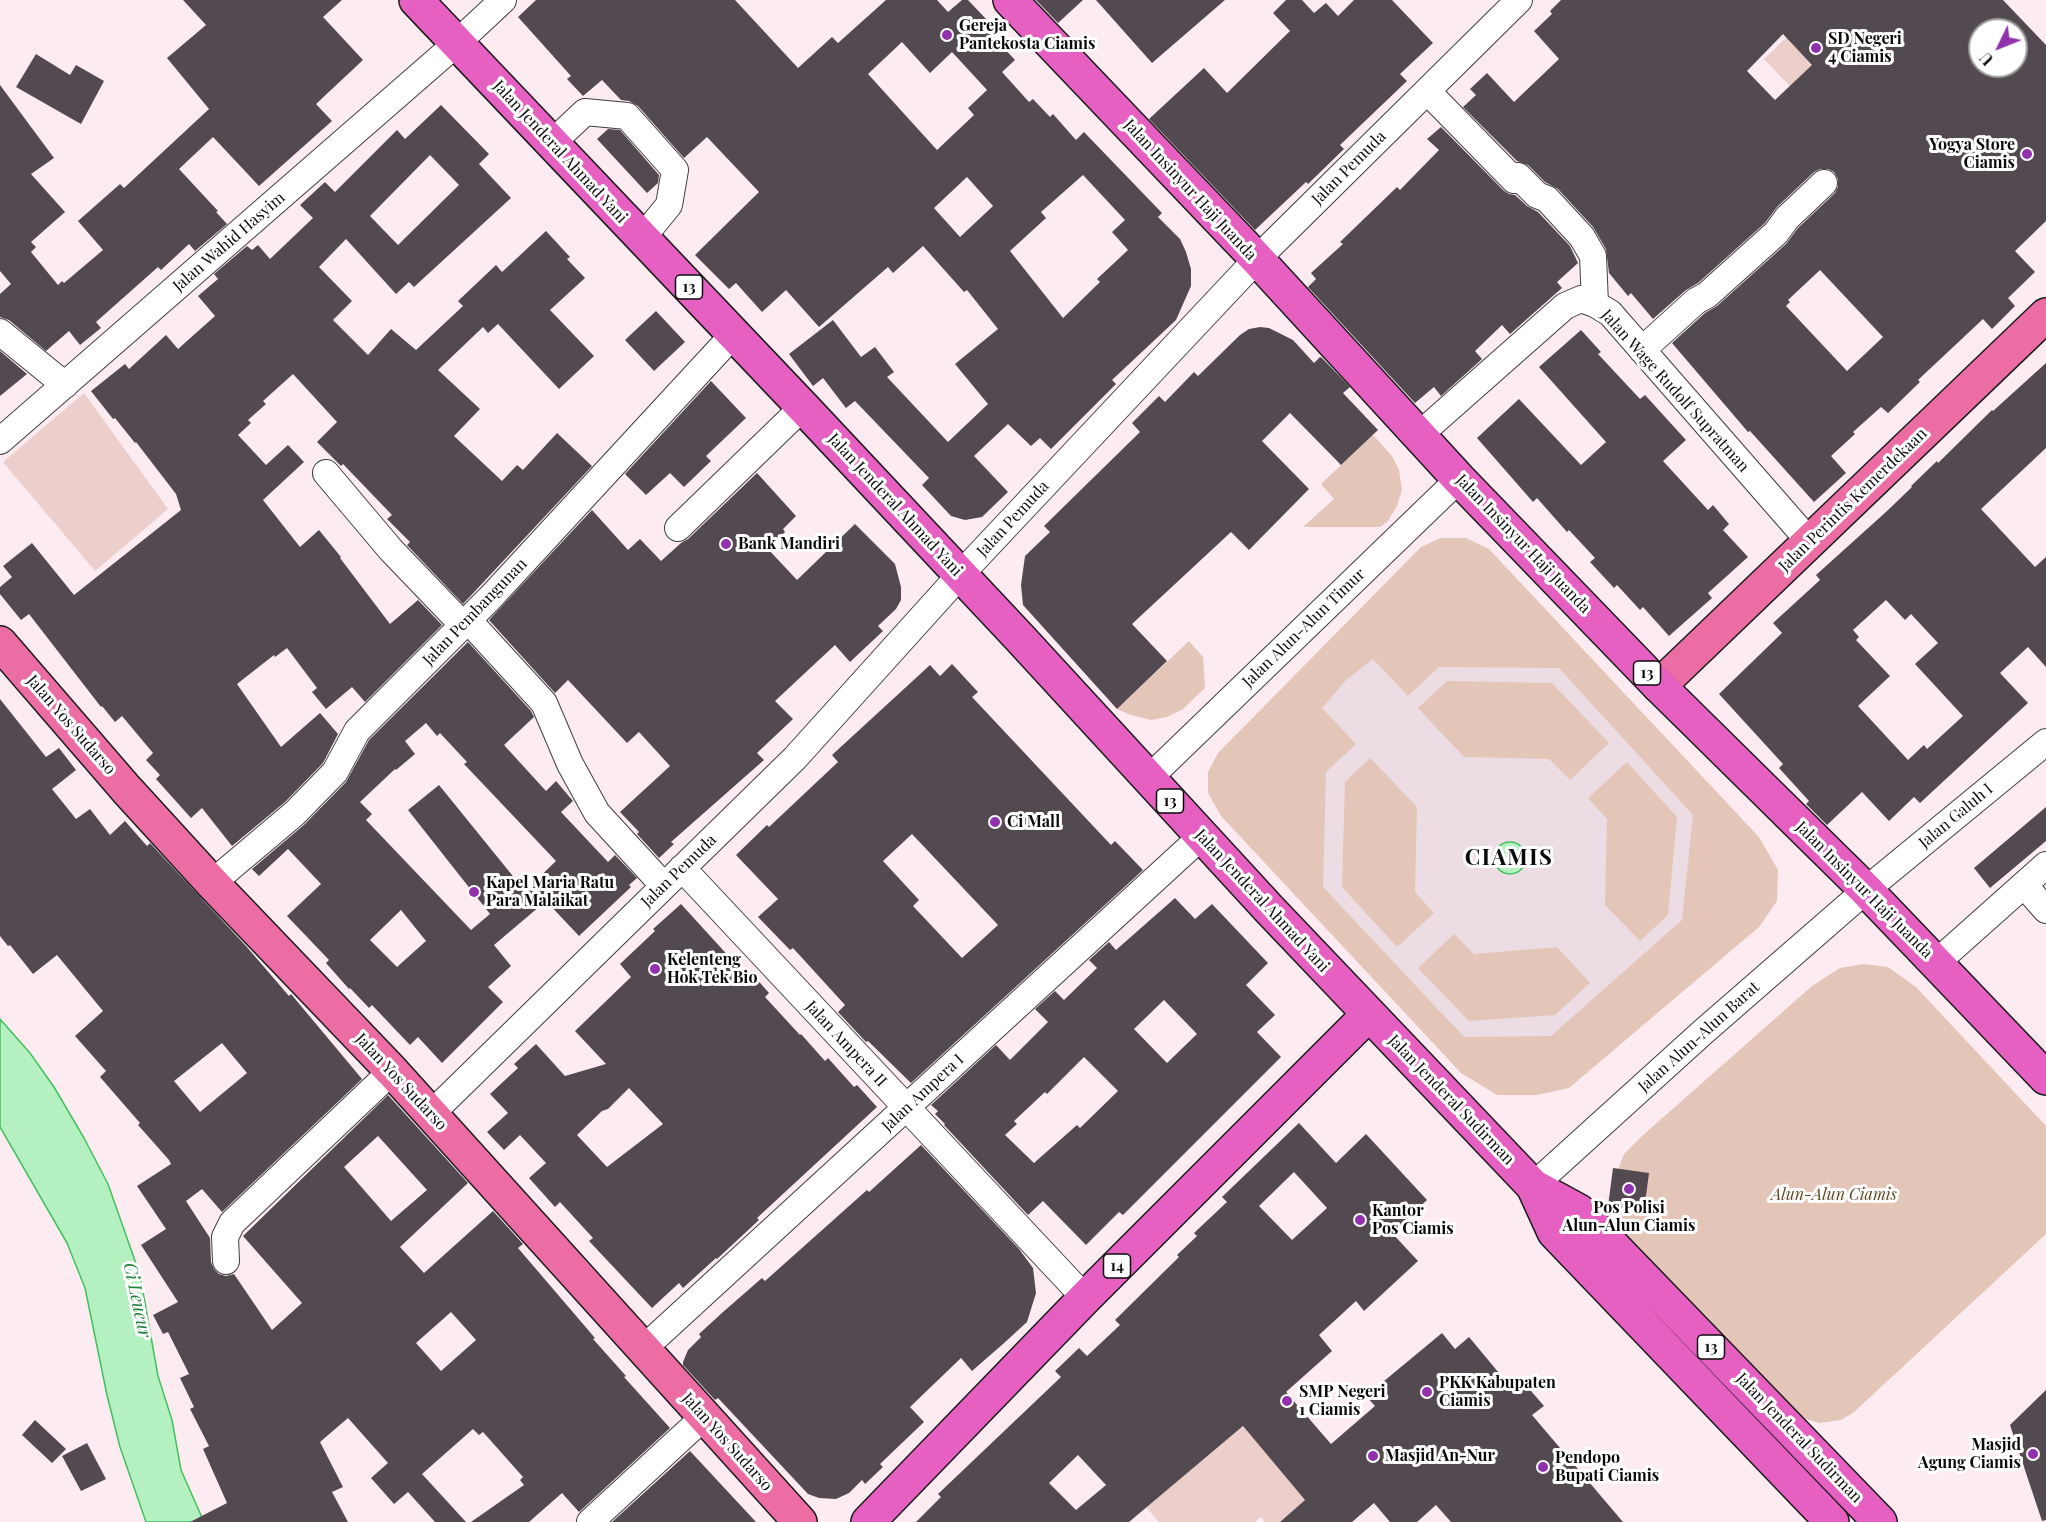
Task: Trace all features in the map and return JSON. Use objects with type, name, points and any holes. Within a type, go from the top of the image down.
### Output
[{"type":"highway","name":"Jalan Jenderal Ahmad Yani","points":[[416,0],[802,407],[1369,1014]]},
{"type":"highway","name":"Jalan Insinyur Haji Juanda","points":[[1010,0],[1257,260],[1459,479],[1659,686],[1866,890],[2046,1078]]},
{"type":"highway","name":"Jalan Jenderal Sudirman","points":[[1369,1014],[1533,1186],[1579,1211],[1880,1522]]},
{"type":"highway","name":"14","points":[[868,1522],[1085,1298],[1369,1014]]},
{"type":"highway","name":"Jalan Jenderal Sudirman","points":[[1533,1186],[1554,1232],[1832,1522]]},
{"type":"main road","name":"Jalan Perintis Kemerdekaan","points":[[1659,686],[2046,315]]},
{"type":"main road","name":"Jalan Yos Sudarso","points":[[0,643],[212,883],[392,1071],[800,1522]]},
{"type":"street","name":"Jalan Wahid Hasyim","points":[[0,441],[457,44],[503,0]]},
{"type":"street","name":"Jalan Pemuda","points":[[431,1114],[795,758],[960,576],[1257,260],[1519,0]]},
{"type":"street","points":[[1427,91],[1514,180],[1518,176],[1537,195],[1547,199],[1582,237],[1593,256],[1595,304]]},
{"type":"street","points":[[552,143],[585,112],[627,116],[675,170],[669,205],[642,238]]},
{"type":"street","points":[[1642,350],[1776,233],[1786,218],[1824,183]]},
{"type":"street","name":"Jalan Wage Rudolf Supratman","points":[[1419,435],[1565,306],[1581,299],[1610,313],[1810,542]]},
{"type":"street","points":[[0,332],[65,385]]},
{"type":"street","name":"Jalan Pembangunan","points":[[212,883],[295,813],[335,772],[357,731],[466,623],[734,335]]},
{"type":"street","points":[[678,528],[802,407]]},
{"type":"street","name":"Jalan Ampera II","points":[[326,473],[391,550],[544,703],[570,764],[597,813],[611,830],[673,877],[906,1108],[1085,1298]]},
{"type":"street","name":"Jalan Alun-Alun Timur","points":[[1149,778],[1459,479]]},
{"type":"street","name":"Jalan Galuh I","points":[[1866,890],[2044,747]]},
{"type":"street","name":"Jalan Ampera I","points":[[643,1349],[1202,836]]},
{"type":"street","points":[[1936,963],[2046,865]]},
{"type":"street","points":[[2024,885],[2046,910]]},
{"type":"street","name":"Jalan Alun-Alun Barat","points":[[1533,1186],[1703,1032],[1866,890]]},
{"type":"street","points":[[226,1261],[225,1237],[232,1223],[392,1071]]},
{"type":"street","points":[[590,1522],[704,1417]]},
{"type":"green space","points":[[1373,435],[1392,456],[1399,470],[1402,490],[1397,506],[1388,521],[1380,527],[1303,527],[1334,499],[1321,484]]},
{"type":"green space","points":[[1441,538],[1466,538],[1489,549],[1759,837],[1778,870],[1777,901],[1759,927],[1569,1088],[1537,1095],[1497,1095],[1461,1073],[1221,816],[1208,793],[1208,772],[1218,753],[1421,547]]},
{"type":"green space","points":[[1189,641],[1203,657],[1205,688],[1183,709],[1167,717],[1151,720],[1117,709]]},
{"type":"green space","name":"Alun-Alun Ciamis","points":[[1864,964],[1888,967],[1916,987],[2046,1126],[2046,1234],[1853,1413],[1841,1420],[1820,1423],[1795,1416],[1619,1229],[1612,1209],[1613,1183],[1624,1154],[1642,1136],[1812,986],[1840,968]]},
{"type":"shaded area","points":[[1787,37],[1826,78],[1809,106],[1764,59]]},
{"type":"shaded area","points":[[84,393],[168,509],[95,571],[3,462]]},
{"type":"shaded area","points":[[1373,659],[1408,696],[1439,667],[1559,668],[1693,815],[1682,920],[1551,1036],[1464,1037],[1323,887],[1326,772],[1356,744],[1322,708],[1345,681]],"holes":[[[1447,681],[1552,683],[1609,743],[1570,780],[1549,759],[1464,757],[1418,708]],[[1370,758],[1417,807],[1415,892],[1434,913],[1397,947],[1342,887],[1345,782]],[[1627,762],[1677,817],[1668,915],[1640,941],[1605,905],[1607,819],[1588,798]],[[1509,842],[1525,853],[1525,865],[1499,846]],[[1454,934],[1474,954],[1557,947],[1590,983],[1555,1015],[1469,1021],[1418,968]]]},
{"type":"shaded area","points":[[1243,1426],[1305,1500],[1280,1522],[1265,1522],[1261,1517],[1255,1522],[1159,1522],[1146,1507]]},
{"type":"water","points":[[1510,842],[1522,846],[1526,858],[1522,870],[1510,874],[1498,870],[1494,858],[1498,846]]},
{"type":"water","name":"Ci Leueur","points":[[0,1019],[30,1053],[54,1087],[108,1184],[140,1275],[158,1376],[172,1420],[181,1470],[204,1522],[146,1522],[120,1447],[85,1288],[67,1243],[0,1127]]},
{"type":"building","points":[[183,0],[342,0],[323,17],[363,60],[316,104],[332,121],[259,186],[213,137],[179,169],[227,224],[195,251],[189,244],[161,270],[158,267],[96,322],[101,328],[80,345],[69,331],[46,351],[9,320],[0,317],[0,294],[11,284],[0,271],[0,85],[54,158],[31,174],[65,212],[31,242],[36,247],[31,252],[58,285],[62,281],[64,283],[103,250],[78,221],[120,184],[124,188],[209,109],[167,58],[206,25]]},
{"type":"building","points":[[536,0],[735,0],[798,68],[832,37],[838,43],[886,0],[937,0],[948,12],[962,0],[968,0],[987,20],[982,24],[1015,60],[1002,72],[1029,102],[1033,99],[1050,117],[1053,114],[1076,140],[1084,132],[1162,213],[1158,217],[1180,239],[1186,252],[1191,269],[1191,286],[1176,320],[1112,380],[1116,384],[1051,449],[1040,438],[1031,446],[1008,424],[974,456],[1008,492],[982,517],[965,520],[951,516],[922,485],[929,478],[855,401],[846,408],[823,378],[813,386],[789,354],[833,320],[861,357],[875,347],[894,372],[887,377],[948,442],[988,404],[955,364],[998,329],[967,290],[964,292],[923,246],[893,273],[888,267],[819,327],[786,290],[762,312],[736,283],[729,289],[695,255],[759,192],[707,137],[684,158],[638,106],[621,100],[602,80],[583,96],[567,79],[571,76],[518,17]],"holes":[[[902,42],[930,73],[952,52],[987,90],[968,108],[974,115],[937,150],[868,74]],[[1083,175],[1125,220],[1112,232],[1128,250],[1097,279],[1100,282],[1063,318],[1010,251],[1046,218],[1041,212]],[[967,177],[993,206],[960,237],[934,208]]]},
{"type":"building","points":[[1036,0],[1083,0],[1058,23]]},
{"type":"building","points":[[1096,0],[1225,0],[1152,63]]},
{"type":"building","points":[[1286,0],[1302,0],[1314,13],[1326,3],[1338,16],[1354,0],[1392,0],[1433,43],[1400,74],[1407,81],[1340,145],[1344,149],[1255,230],[1149,119],[1204,68],[1227,93],[1290,31],[1273,13]]},
{"type":"building","points":[[1561,0],[2003,0],[2020,18],[1968,18],[1968,78],[2028,78],[2028,26],[2046,45],[2046,221],[2015,251],[2035,272],[2008,298],[2015,306],[1992,329],[1983,319],[1918,380],[1920,382],[1888,413],[1881,407],[1853,432],[1855,434],[1831,456],[1846,473],[1814,502],[1750,431],[1748,432],[1672,343],[1786,244],[1798,228],[1835,193],[1838,179],[1834,172],[1828,169],[1814,172],[1777,207],[1765,223],[1698,283],[1686,290],[1653,319],[1631,293],[1628,296],[1609,273],[1606,249],[1593,227],[1558,189],[1545,182],[1528,165],[1517,161],[1463,107],[1476,95],[1470,89],[1487,73],[1514,102],[1559,59],[1534,31],[1552,14],[1550,11]],"holes":[[[1783,34],[1812,65],[1775,100],[1747,71]],[[1820,270],[1883,337],[1847,371],[1786,306],[1790,302],[1788,300]]]},
{"type":"building","points":[[36,54],[70,75],[76,65],[104,81],[81,124],[16,87]]},
{"type":"building","points":[[441,105],[489,154],[479,164],[511,198],[414,287],[409,282],[396,294],[346,239],[319,267],[352,301],[333,320],[368,355],[391,329],[416,350],[463,306],[458,301],[496,265],[502,272],[546,231],[570,257],[567,259],[585,278],[550,310],[594,356],[559,389],[498,324],[488,333],[483,327],[438,370],[480,409],[454,436],[502,481],[517,465],[523,470],[557,433],[592,466],[463,604],[407,545],[410,542],[387,519],[392,515],[343,464],[341,466],[317,442],[337,422],[293,374],[263,401],[266,404],[248,420],[251,423],[238,435],[266,465],[288,445],[304,462],[263,500],[300,547],[319,530],[390,624],[418,600],[442,625],[365,702],[352,687],[326,709],[312,692],[317,688],[287,648],[275,657],[274,655],[237,684],[281,747],[320,713],[338,734],[323,763],[285,802],[232,846],[202,808],[191,818],[156,779],[160,775],[146,760],[153,753],[122,716],[115,722],[101,707],[29,614],[21,620],[0,594],[0,587],[12,577],[3,566],[32,543],[74,595],[181,510],[176,494],[136,442],[115,418],[113,419],[91,391],[125,364],[129,369],[166,335],[178,349],[215,316],[198,296],[218,279],[214,274],[247,246],[252,250],[258,245],[270,259],[313,218],[300,205],[325,182],[335,192],[397,130],[405,139]],"holes":[[[430,155],[459,185],[398,245],[370,216]]]},
{"type":"building","points":[[1441,127],[1503,190],[1515,195],[1538,212],[1570,246],[1578,263],[1557,282],[1562,288],[1510,334],[1502,325],[1475,351],[1482,359],[1441,396],[1434,387],[1415,403],[1308,287],[1316,279],[1311,273],[1343,244],[1340,242],[1397,187],[1400,190],[1439,150],[1427,139]]},
{"type":"building","points":[[608,129],[620,130],[659,175],[658,183],[647,193],[597,139]]},
{"type":"building","points":[[656,311],[685,342],[654,371],[625,340]]},
{"type":"building","points":[[1269,328],[1293,340],[1314,363],[1320,357],[1322,358],[1350,387],[1343,393],[1378,430],[1341,465],[1290,413],[1262,441],[1309,489],[1249,550],[1231,532],[1132,624],[1167,661],[1117,709],[1023,605],[1021,585],[1025,556],[1050,532],[1044,526],[1140,432],[1132,423],[1159,396],[1165,402],[1194,372],[1198,376],[1240,335],[1249,329]]},
{"type":"building","points":[[1581,330],[1601,352],[1598,354],[1640,399],[1645,395],[1686,440],[1663,461],[1708,510],[1713,505],[1729,524],[1723,530],[1748,557],[1708,593],[1712,598],[1669,636],[1643,607],[1640,610],[1617,585],[1614,588],[1590,562],[1595,558],[1569,530],[1567,532],[1537,498],[1533,502],[1477,438],[1519,399],[1581,465],[1606,442],[1539,367]]},
{"type":"building","points":[[0,351],[27,374],[0,396]]},
{"type":"building","points":[[2046,363],[2046,448],[1981,509],[2035,567],[2046,557],[2046,667],[2028,647],[2000,673],[2028,703],[1920,803],[1914,797],[1889,821],[1862,792],[1827,825],[1806,804],[1809,801],[1779,768],[1783,764],[1719,694],[1782,633],[1773,623],[1820,580],[1816,575]],"holes":[[[1886,600],[1905,620],[1911,614],[1938,643],[1915,664],[1963,716],[1927,749],[1924,745],[1908,760],[1858,706],[1890,676],[1856,640],[1859,637],[1853,630]]]},
{"type":"building","points":[[711,381],[746,418],[706,456],[711,461],[684,487],[670,473],[646,495],[625,474]]},
{"type":"building","points":[[757,473],[796,516],[783,529],[785,532],[767,548],[797,580],[855,524],[895,564],[901,587],[901,600],[896,609],[878,626],[883,631],[850,662],[835,645],[775,701],[793,719],[757,753],[764,760],[671,842],[674,844],[659,858],[620,812],[670,766],[639,732],[627,743],[568,680],[555,693],[489,620],[592,510],[628,550],[640,539],[661,561],[688,539]]},
{"type":"building","points":[[468,642],[534,717],[504,745],[546,791],[556,781],[573,801],[561,812],[608,862],[615,855],[637,878],[629,885],[631,887],[579,936],[546,901],[494,945],[511,966],[488,987],[503,1002],[442,1063],[418,1037],[410,1045],[372,1005],[369,1008],[349,989],[326,963],[329,960],[287,916],[321,884],[288,849],[259,876],[252,869],[305,824],[346,782],[369,740]],"holes":[[[426,723],[437,736],[440,733],[467,762],[464,764],[556,861],[525,891],[439,785],[408,810],[490,914],[471,930],[366,820],[372,814],[360,802],[395,769],[415,754],[405,741]],[[401,910],[426,941],[397,967],[370,940]]]},
{"type":"building","points":[[952,664],[978,692],[972,697],[1111,845],[1115,841],[1143,870],[911,1083],[868,1041],[866,1042],[838,1012],[845,1005],[793,948],[790,950],[758,917],[778,899],[736,855],[838,762],[832,755],[930,665],[940,676]],"holes":[[[912,834],[998,925],[962,958],[913,906],[919,900],[883,861]]]},
{"type":"building","points":[[0,699],[46,757],[59,748],[76,770],[52,789],[76,819],[90,809],[110,835],[125,821],[147,846],[150,843],[289,996],[291,994],[362,1079],[222,1212],[202,1189],[186,1201],[210,1238],[211,1262],[214,1269],[226,1276],[234,1274],[272,1330],[302,1303],[243,1236],[388,1095],[468,1183],[400,1247],[424,1273],[493,1211],[523,1244],[518,1248],[595,1338],[593,1339],[626,1376],[624,1377],[670,1428],[579,1512],[562,1493],[529,1522],[471,1522],[524,1485],[520,1480],[523,1477],[483,1432],[479,1435],[473,1429],[422,1474],[466,1522],[435,1522],[408,1492],[394,1504],[371,1478],[388,1463],[348,1418],[320,1442],[343,1487],[332,1492],[348,1522],[190,1522],[227,1503],[203,1449],[209,1446],[190,1409],[194,1407],[180,1378],[189,1374],[168,1332],[163,1334],[153,1315],[178,1302],[141,1245],[166,1229],[137,1186],[171,1164],[138,1125],[140,1123],[100,1077],[106,1071],[75,1036],[103,1011],[57,955],[33,974],[0,936]],"holes":[[[222,1043],[247,1073],[200,1112],[174,1081]],[[378,1136],[427,1190],[391,1221],[344,1167]],[[451,1312],[476,1340],[441,1371],[416,1343]]]},
{"type":"building","points":[[2046,807],[2046,841],[1990,888],[1974,868]]},
{"type":"building","points":[[1175,898],[1195,919],[1212,904],[1268,963],[1246,985],[1275,1015],[1257,1032],[1281,1057],[1123,1215],[1119,1212],[1086,1245],[1043,1201],[1028,1215],[944,1125],[935,1114],[938,1111],[931,1105],[996,1045],[1010,1060],[1048,1022],[1035,1009],[1055,991],[1064,1000],[1097,968],[1089,960],[1109,942],[1116,950]],"holes":[[[1164,1000],[1197,1034],[1167,1063],[1134,1029]],[[1084,1057],[1118,1091],[1080,1128],[1077,1125],[1034,1163],[1005,1135],[1017,1124],[1014,1121],[1045,1092],[1047,1094]]]},
{"type":"building","points":[[681,904],[743,972],[747,968],[769,993],[765,997],[825,1061],[828,1058],[854,1087],[857,1085],[877,1107],[757,1218],[759,1220],[717,1259],[683,1288],[679,1283],[652,1308],[589,1241],[593,1238],[560,1202],[555,1207],[529,1178],[546,1163],[520,1135],[504,1150],[487,1132],[508,1113],[490,1094],[518,1068],[514,1064],[536,1044],[565,1076],[606,1064],[575,1031],[631,977],[620,964],[655,931],[653,929]],"holes":[[[629,1088],[663,1124],[607,1167],[577,1135]]]},
{"type":"building","points":[[1299,1123],[1336,1163],[1366,1134],[1427,1200],[1392,1233],[1418,1261],[1364,1311],[1356,1301],[1319,1335],[1332,1351],[1286,1392],[1331,1444],[1375,1406],[1366,1396],[1442,1333],[1455,1349],[1469,1337],[1509,1385],[1519,1377],[1544,1406],[1532,1415],[1623,1522],[1451,1522],[1436,1505],[1417,1522],[1390,1522],[1374,1503],[1352,1522],[1280,1522],[1305,1500],[1243,1426],[1129,1522],[916,1522],[941,1497],[938,1494],[1061,1377],[1055,1371],[1079,1348],[1087,1356],[1120,1325],[1115,1320],[1179,1257],[1177,1255],[1197,1236],[1194,1233],[1227,1202],[1222,1197]],"holes":[[[1294,1172],[1327,1208],[1292,1240],[1259,1206]],[[1078,1455],[1106,1485],[1076,1510],[1049,1483]]]},
{"type":"building","points":[[921,1145],[1019,1249],[1033,1268],[1036,1293],[1027,1322],[1003,1344],[972,1371],[961,1358],[910,1407],[924,1422],[880,1464],[883,1467],[865,1484],[862,1480],[849,1493],[836,1499],[819,1498],[808,1494],[718,1398],[715,1400],[683,1365],[683,1362],[688,1350],[701,1337],[699,1334],[723,1312],[762,1278],[765,1281]]},
{"type":"building","name":"Pos Polisi Alun-Alun Ciamis","points":[[1613,1168],[1649,1173],[1644,1211],[1608,1206]]},
{"type":"building","name":"Masjid Agung Ciamis","points":[[2046,1390],[2046,1520],[2042,1521],[2010,1425]]},
{"type":"building","points":[[35,1420],[66,1449],[52,1463],[22,1435]]},
{"type":"building","points":[[87,1443],[106,1479],[81,1491],[62,1456]]},
{"type":"building","points":[[690,1451],[756,1522],[612,1522]]},
{"type":"place","name":"Gereja Pantekosta Ciamis","points":[[947,35]]},
{"type":"place","name":"SD Negeri 4 Ciamis","points":[[1816,48]]},
{"type":"place","name":"Yogya Store Ciamis","points":[[2027,154]]},
{"type":"place","name":"Bank Mandiri","points":[[726,544]]},
{"type":"place","name":"Ci Mall","points":[[995,822]]},
{"type":"place","name":"Kapel Maria Ratu Para Malaikat","points":[[474,892]]},
{"type":"place","name":"Kelenteng Hok Tek Bio","points":[[655,969]]},
{"type":"place","name":"Pos Polisi Alun-Alun Ciamis","points":[[1629,1189]]},
{"type":"place","name":"Kantor Pos Ciamis","points":[[1360,1220]]},
{"type":"place","name":"PKK Kabupaten Ciamis","points":[[1427,1392]]},
{"type":"place","name":"SMP Negeri 1 Ciamis","points":[[1287,1401]]},
{"type":"place","name":"Masjid Agung Ciamis","points":[[2033,1454]]},
{"type":"place","name":"Masjid An-Nur","points":[[1373,1456]]},
{"type":"place","name":"Pendopo Bupati Ciamis","points":[[1543,1467]]},
{"type":"district","name":"CIAMIS","points":[[1509,858]]}]
